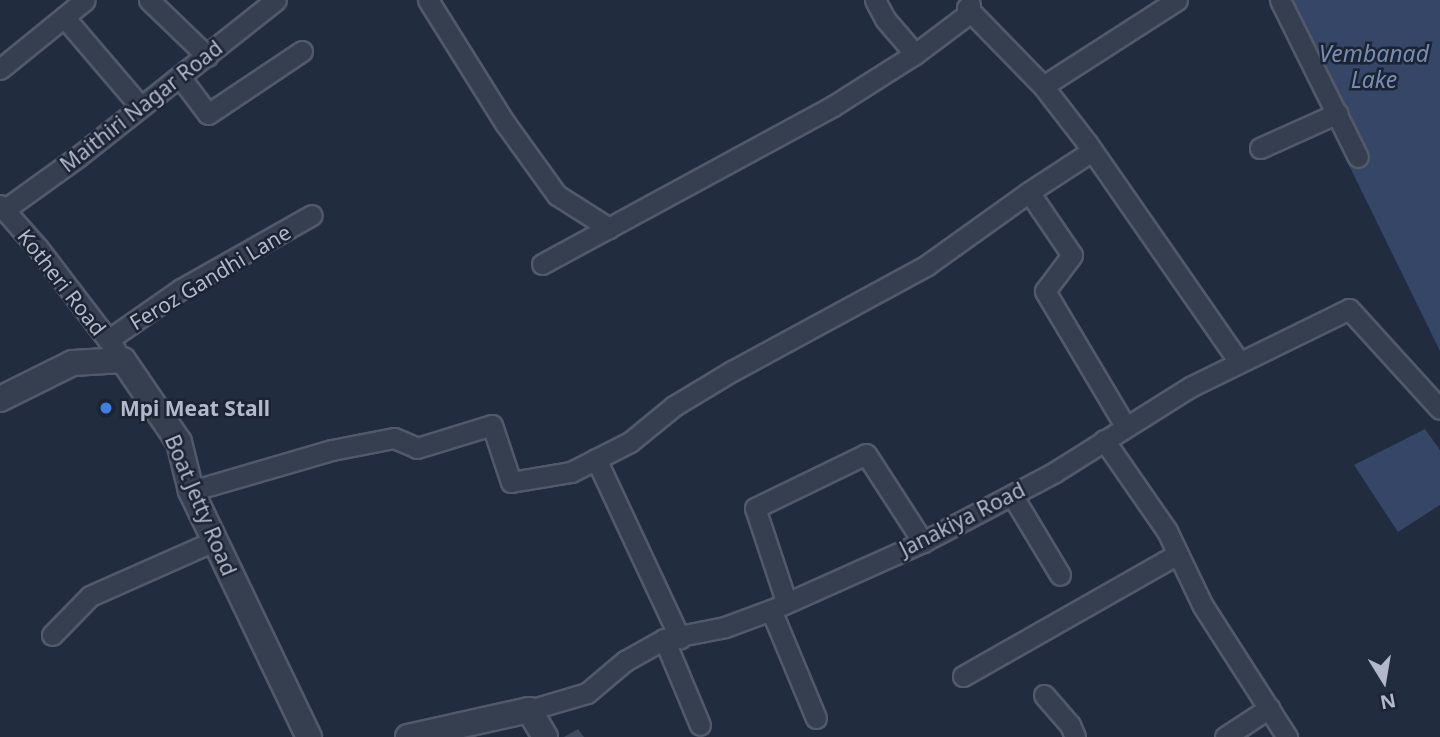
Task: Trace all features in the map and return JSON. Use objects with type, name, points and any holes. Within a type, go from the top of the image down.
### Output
[{"type":"street","points":[[0,69],[85,0]]},
{"type":"street","points":[[149,0],[207,55]]},
{"type":"street","name":"Maithiri Nagar Road","points":[[2,207],[141,107],[276,0]]},
{"type":"street","points":[[428,0],[505,123],[556,195],[609,228]]},
{"type":"street","points":[[875,0],[885,19],[915,54]]},
{"type":"street","points":[[1044,86],[1177,0]]},
{"type":"street","points":[[1280,0],[1358,157]]},
{"type":"street","points":[[542,264],[833,106],[915,54],[974,6],[1044,86],[1092,150],[1239,362]]},
{"type":"street","points":[[64,16],[141,107]]},
{"type":"street","points":[[180,77],[208,114],[302,51]]},
{"type":"street","points":[[1261,148],[1338,113]]},
{"type":"street","points":[[191,491],[331,450],[394,438],[416,449],[492,425],[511,482],[571,472],[630,442],[674,405],[927,265],[1092,150]]},
{"type":"street","points":[[1029,192],[1072,255],[1045,291],[1125,426]]},
{"type":"street","name":"Kotheri Road","points":[[2,207],[38,248],[123,360]]},
{"type":"street","name":"Feroz Gandhi Lane","points":[[108,340],[181,289],[312,215]]},
{"type":"street","name":"Janakiya Road","points":[[529,710],[587,693],[625,661],[672,639],[725,627],[923,542],[1055,472],[1125,426],[1239,362],[1349,309],[1440,410]]},
{"type":"street","points":[[0,399],[73,363],[123,360]]},
{"type":"street","name":"Boat Jetty Road","points":[[123,360],[179,442],[191,491],[309,737]]},
{"type":"street","points":[[1104,440],[1167,531],[1203,606],[1287,737]]},
{"type":"street","points":[[816,718],[778,606],[755,508],[866,454],[923,542]]},
{"type":"street","points":[[596,459],[672,639],[700,725]]},
{"type":"street","points":[[1012,495],[1060,575]]},
{"type":"street","points":[[52,635],[90,596],[214,541]]},
{"type":"street","points":[[963,676],[1178,554]]},
{"type":"street","points":[[1044,695],[1070,725],[1075,737]]},
{"type":"street","points":[[1225,737],[1269,708]]},
{"type":"street","points":[[408,737],[529,710],[545,737]]},
{"type":"water","name":"Vembanad Lake","points":[[1268,0],[1440,0],[1440,351]]},
{"type":"water","points":[[1425,429],[1440,450],[1440,505],[1398,532],[1354,465]]},
{"type":"building","points":[[578,729],[584,737],[564,737]]},
{"type":"place","name":"Mpi Meat Stall","points":[[106,408]]}]
